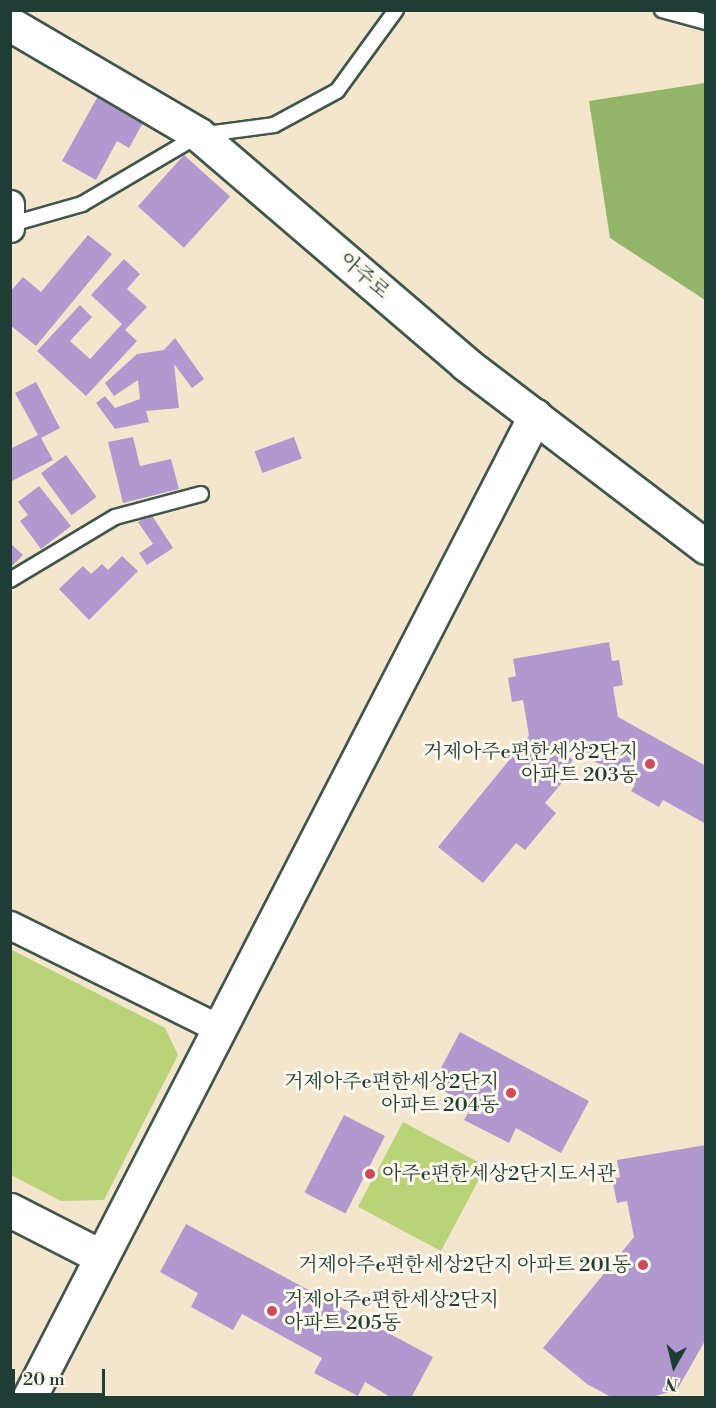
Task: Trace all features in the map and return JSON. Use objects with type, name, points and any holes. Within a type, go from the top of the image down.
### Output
[{"type":"street","name":"아주로","points":[[10,24],[198,135],[466,364],[705,547]]},
{"type":"street","points":[[29,1398],[100,1256],[535,416]]},
{"type":"street","points":[[10,925],[218,1028]]},
{"type":"street","points":[[10,1210],[100,1256]]},
{"type":"lane","points":[[11,219],[82,204],[198,135],[274,125],[338,91],[396,10]]},
{"type":"lane","points":[[662,10],[705,22]]},
{"type":"lane","points":[[10,580],[115,518],[201,494]]},
{"type":"green space","points":[[706,83],[705,300],[610,238],[589,101]]},
{"type":"green space","points":[[10,949],[165,1028],[178,1055],[104,1200],[61,1201],[11,1175]]},
{"type":"green space","points":[[403,1122],[486,1166],[441,1251],[358,1207]]},
{"type":"building","points":[[98,96],[144,121],[129,148],[117,141],[96,180],[62,161]]},
{"type":"building","points":[[184,155],[230,196],[184,248],[138,206]]},
{"type":"building","points":[[88,235],[112,254],[36,346],[10,325],[10,292],[23,277],[41,292]]},
{"type":"building","points":[[124,259],[140,274],[127,289],[147,307],[125,330],[137,341],[86,396],[37,351],[80,305],[92,317],[70,341],[90,359],[122,324],[91,295]]},
{"type":"building","points":[[175,338],[204,379],[192,388],[174,364],[179,408],[146,411],[149,422],[115,429],[96,403],[105,396],[115,408],[140,399],[138,380],[114,396],[105,383],[137,354],[164,350]]},
{"type":"building","points":[[36,382],[60,428],[41,438],[53,460],[10,482],[10,449],[38,435],[15,393]]},
{"type":"building","points":[[133,437],[140,466],[171,459],[179,489],[123,503],[108,442]]},
{"type":"building","points":[[294,437],[302,459],[262,473],[255,451]]},
{"type":"building","points":[[66,455],[97,497],[71,515],[41,473]]},
{"type":"building","points":[[39,486],[71,526],[41,549],[20,521],[28,515],[18,502]]},
{"type":"building","points":[[151,514],[173,548],[147,565],[139,553],[153,544],[138,522]]},
{"type":"building","points":[[10,543],[23,555],[10,568]]},
{"type":"building","points":[[122,556],[138,571],[89,620],[59,589],[83,566],[91,574],[102,564],[108,570]]},
{"type":"building","name":"거제아주e편한세상2단지 아파트 203동","points":[[609,642],[612,661],[619,660],[623,685],[613,687],[618,717],[706,766],[706,824],[663,800],[659,807],[631,791],[635,785],[594,761],[596,758],[585,751],[590,741],[555,746],[573,760],[561,775],[565,779],[545,803],[556,813],[525,850],[516,843],[483,883],[438,847],[529,736],[523,700],[512,702],[508,678],[516,676],[513,659]]},
{"type":"building","name":"거제아주e편한세상2단지 아파트 204동","points":[[460,1032],[589,1101],[561,1153],[516,1128],[509,1143],[464,1120],[472,1106],[432,1085]]},
{"type":"building","points":[[344,1115],[385,1136],[345,1213],[305,1193]]},
{"type":"building","name":"거제아주e편한세상2단지 아파트 201동","points":[[706,1145],[706,1339],[677,1390],[648,1398],[613,1398],[587,1384],[543,1348],[634,1237],[627,1201],[617,1203],[612,1179],[620,1177],[617,1160]]},
{"type":"building","name":"거제아주e편한세상2단지 아파트 205동","points":[[186,1224],[433,1357],[411,1398],[392,1398],[365,1382],[358,1396],[314,1373],[322,1358],[242,1314],[233,1330],[191,1307],[198,1293],[160,1272]]},
{"type":"place","name":"거제아주e편한세상2단지 아파트 203동","points":[[650,764]]},
{"type":"place","name":"거제아주e편한세상2단지 아파트 204동","points":[[511,1093]]},
{"type":"place","name":"아주e편한세상2단지도서관","points":[[370,1174]]},
{"type":"place","name":"거제아주e편한세상2단지 아파트 201동","points":[[643,1265]]},
{"type":"place","name":"거제아주e편한세상2단지 아파트 205동","points":[[272,1311]]}]
